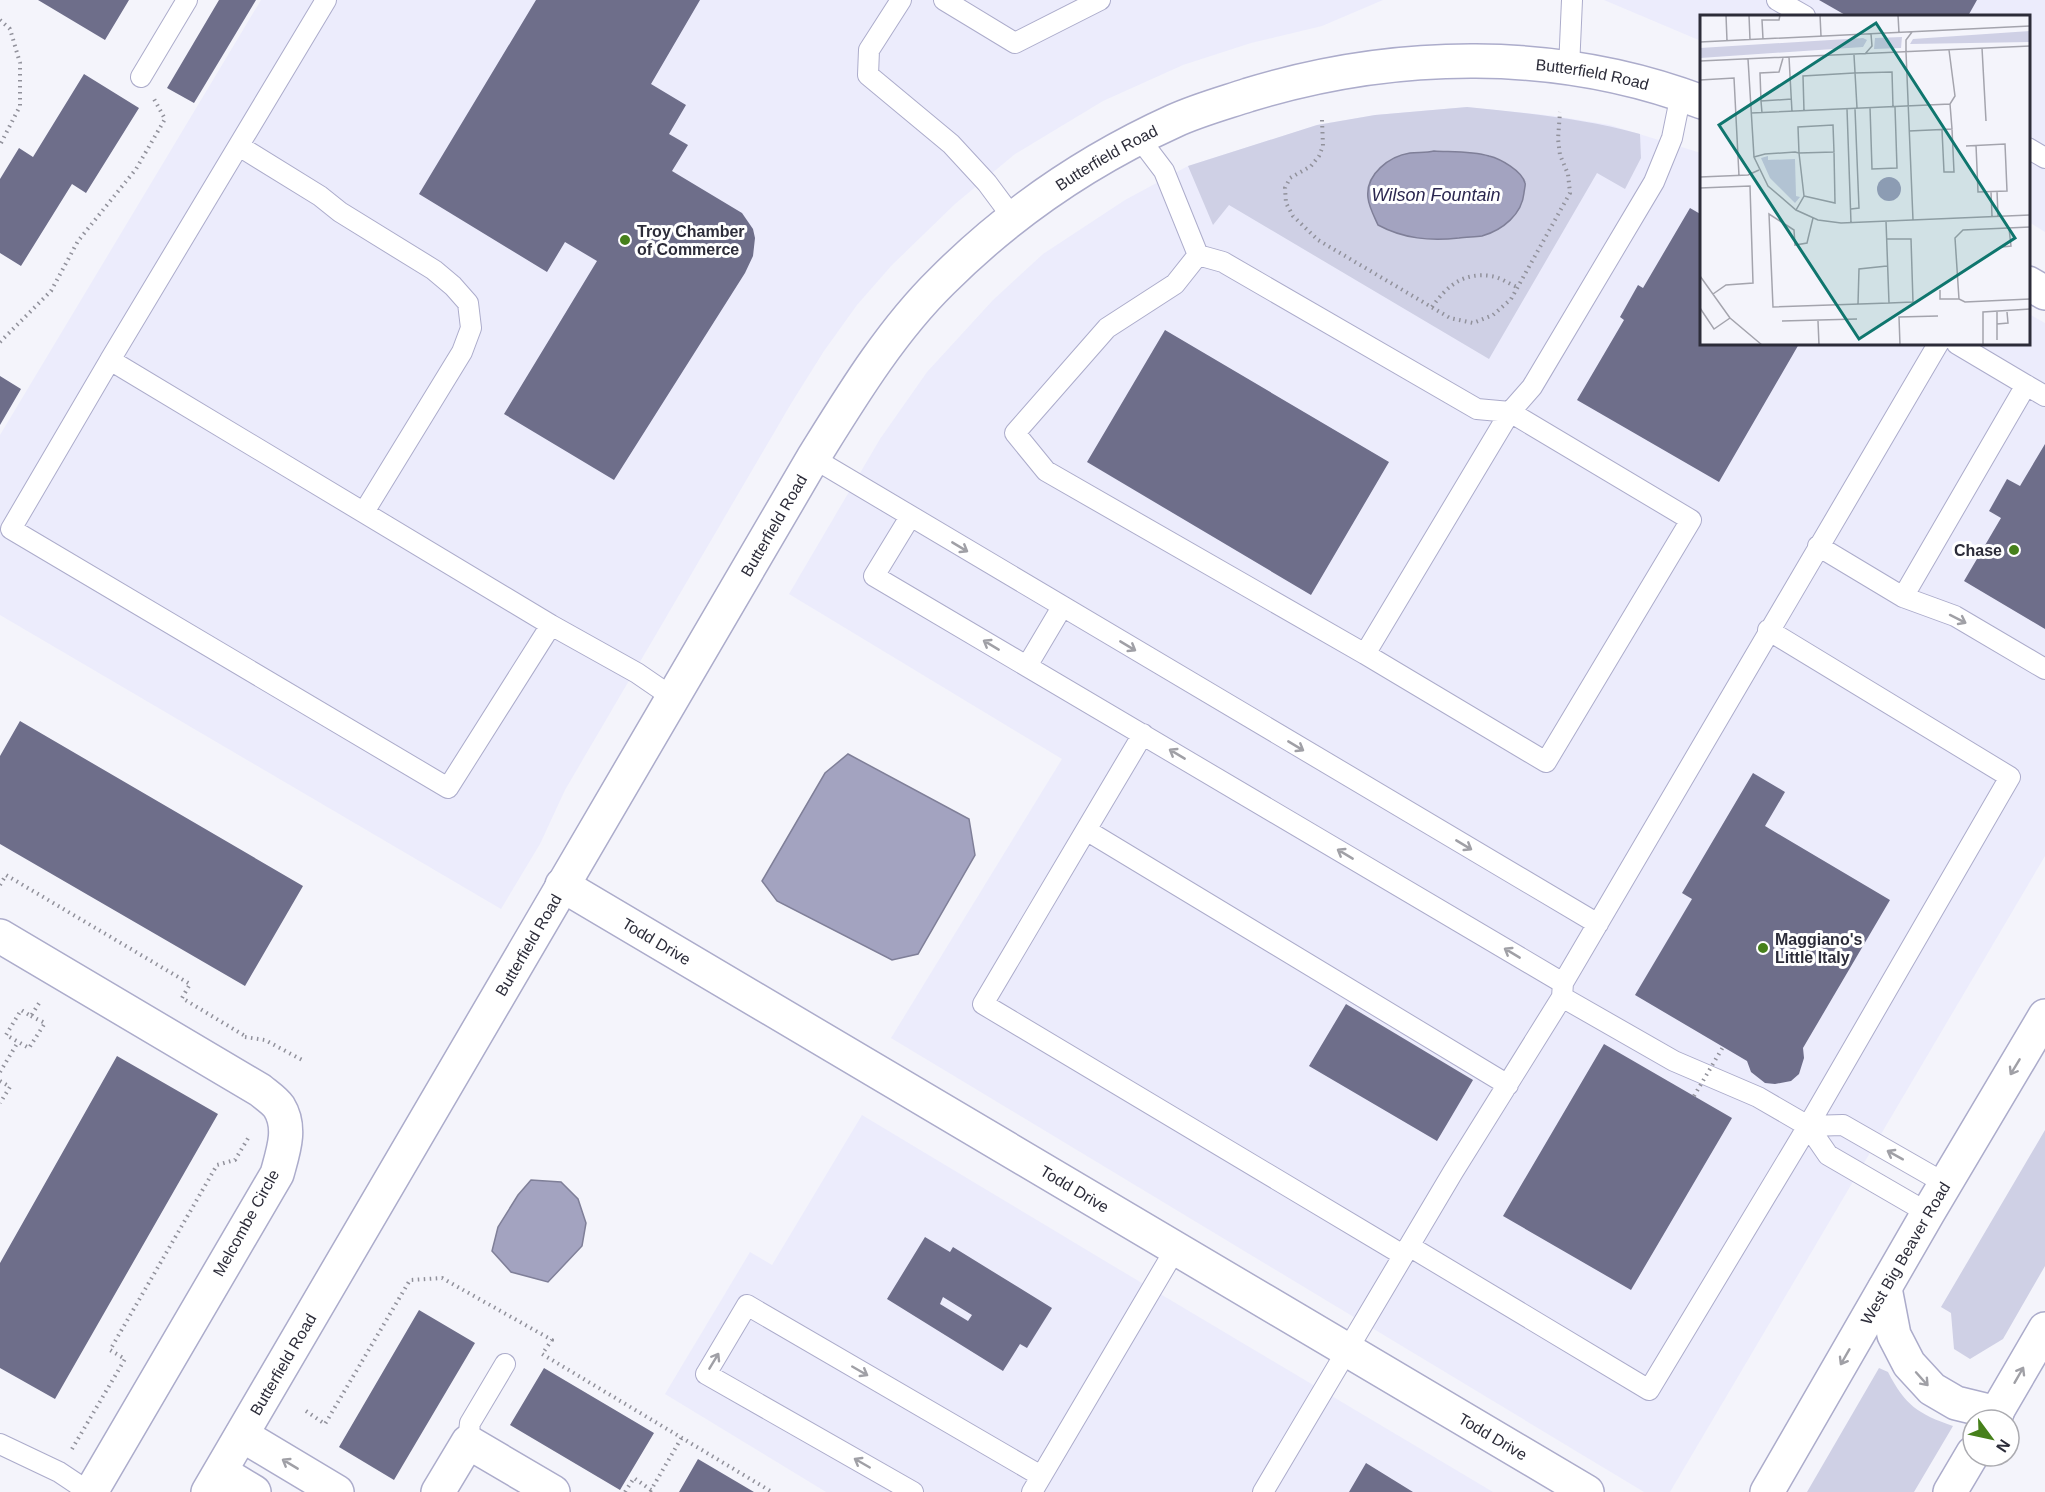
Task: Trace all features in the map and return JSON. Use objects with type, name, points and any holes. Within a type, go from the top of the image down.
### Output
[{"type":"street","name":"Butterfield Road","points":[[214,1482],[813,458],[858,385],[940,282],[1013,218],[1045,193],[1085,167],[1176,120],[1216,105],[1293,82],[1374,67],[1474,60],[1569,68],[1630,80],[1691,98]]},
{"type":"street","points":[[2030,284],[2045,293]]},
{"type":"street","name":"Todd Drive","points":[[562,885],[1587,1492]]},
{"type":"street","name":"Melcombe Circle","points":[[0,936],[260,1090],[278,1106],[286,1128],[285,1146],[277,1174],[90,1492]]},
{"type":"street","name":"West Big Beaver Road","points":[[1767,1492],[2045,1016]]},
{"type":"street","points":[[1885,1288],[1894,1335],[1909,1364],[1932,1389],[1970,1408]]},
{"type":"street","points":[[2000,1408],[2045,1329]]},
{"type":"street","points":[[242,1435],[338,1492]]},
{"type":"street","points":[[438,1492],[468,1443],[554,1492]]},
{"type":"street","points":[[1950,1492],[1964,1468]]},
{"type":"street","points":[[214,1482],[254,1492]]},
{"type":"lane","points":[[141,77],[187,0]]},
{"type":"lane","points":[[326,0],[12,529],[448,788],[551,625]]},
{"type":"lane","points":[[900,0],[869,50],[868,75],[951,144],[987,183],[1013,218]]},
{"type":"lane","points":[[944,0],[1015,43],[1100,0]]},
{"type":"lane","points":[[1569,68],[1572,0]]},
{"type":"lane","points":[[1777,0],[1803,15]]},
{"type":"lane","points":[[1365,654],[1510,412],[1532,387],[1654,182],[1691,98]]},
{"type":"lane","points":[[1139,138],[1164,171],[1198,255]]},
{"type":"lane","points":[[239,146],[434,270],[468,303],[471,328],[462,352],[364,512]]},
{"type":"lane","points":[[2030,149],[2045,158]]},
{"type":"lane","points":[[1198,255],[1223,262],[1477,409],[1510,412],[1690,520],[1546,762],[1365,654],[1046,471],[1015,433],[1107,328],[1175,284],[1198,255]]},
{"type":"lane","points":[[1263,1492],[1349,1350],[1406,1250],[1509,1085],[1598,924],[1768,630],[1937,345]]},
{"type":"lane","points":[[1959,345],[2045,396]]},
{"type":"lane","points":[[111,360],[551,625],[638,673],[672,697]]},
{"type":"lane","points":[[1903,597],[2026,385]]},
{"type":"lane","points":[[813,458],[910,518],[1598,924]]},
{"type":"lane","points":[[910,518],[874,576],[1143,734],[1674,1061],[1758,1097],[1808,1126],[1828,1155],[1928,1213]]},
{"type":"lane","points":[[1818,546],[1903,597],[1955,616],[2045,669]]},
{"type":"lane","points":[[1027,666],[1062,608]]},
{"type":"lane","points":[[1143,734],[983,1004],[1649,1390],[1808,1126],[2010,777],[1768,630]]},
{"type":"lane","points":[[1086,830],[1509,1085]]},
{"type":"lane","points":[[1808,1126],[1843,1125],[1946,1184]]},
{"type":"lane","points":[[913,1492],[706,1374],[747,1305],[1036,1484],[1176,1248]]},
{"type":"lane","points":[[468,1443],[470,1423],[506,1364]]},
{"type":"lane","points":[[0,1444],[59,1472],[90,1492]]},
{"type":"path","points":[[0,20],[10,29],[20,63],[20,106],[0,145]]},
{"type":"path","points":[[0,342],[51,291],[78,241],[136,169],[165,119],[141,77]]},
{"type":"path","points":[[1322,120],[1323,146],[1319,156],[1311,166],[1290,178],[1285,188],[1286,203],[1293,216],[1318,240],[1450,318],[1473,323],[1493,315],[1510,299],[1570,193],[1568,174],[1560,155],[1558,139],[1560,112]]},
{"type":"path","points":[[1432,307],[1445,289],[1470,276],[1493,276],[1517,287]]},
{"type":"path","points":[[0,885],[6,875],[190,984],[182,998],[245,1036],[265,1041],[304,1061]]},
{"type":"path","points":[[31,1016],[46,992]]},
{"type":"path","points":[[21,1010],[31,1016],[45,1023],[29,1048],[6,1035],[21,1010]]},
{"type":"path","points":[[241,1044],[245,1036]]},
{"type":"path","points":[[0,1072],[18,1041]]},
{"type":"path","points":[[1694,1096],[1723,1047]]},
{"type":"path","points":[[0,1081],[10,1087],[0,1103]]},
{"type":"path","points":[[68,1457],[125,1359],[110,1350],[217,1166],[235,1160],[252,1130]]},
{"type":"path","points":[[625,1492],[634,1478],[651,1490],[682,1437]]},
{"type":"shaded area","points":[[261,0],[1383,0],[1322,26],[1251,43],[1183,65],[1103,101],[1015,154],[955,204],[892,265],[857,305],[824,351],[792,402],[565,790],[540,844],[501,909],[0,615],[0,435]]},
{"type":"shaded area","points":[[1604,0],[2045,0],[2045,232],[2030,223],[2030,15],[1700,15],[1700,41]]},
{"type":"shaded area","points":[[1467,107],[1555,116],[1610,125],[1700,153],[1700,345],[2030,345],[2030,315],[2045,323],[2045,856],[1670,1492],[1644,1492],[891,1038],[1062,759],[789,594],[880,439],[927,372],[993,300],[1043,254],[1125,200],[1188,166],[1317,125],[1375,115]]},
{"type":"shaded area","points":[[1467,107],[1576,120],[1640,134],[1641,158],[1625,189],[1597,173],[1489,359],[1229,205],[1213,225],[1188,166],[1317,125],[1375,115]]},
{"type":"shaded area","points":[[862,1115],[1493,1492],[826,1492],[665,1394],[750,1252],[772,1265]]},
{"type":"shaded area","points":[[2045,1130],[2045,1266],[2003,1339],[1970,1359],[1954,1349],[1951,1313],[1941,1307]]},
{"type":"shaded area","points":[[1879,1368],[1888,1372],[1900,1393],[1914,1407],[1930,1417],[1953,1426],[1914,1492],[1807,1492]]},
{"type":"water","name":"Wilson Fountain","points":[[1434,151],[1482,154],[1510,166],[1520,174],[1525,185],[1520,208],[1504,225],[1482,236],[1427,239],[1407,236],[1378,225],[1368,198],[1370,181],[1375,174],[1387,162],[1402,155]]},
{"type":"water","points":[[848,754],[969,819],[975,855],[918,954],[892,960],[777,901],[762,881],[825,773]]},
{"type":"water","points":[[531,1180],[561,1182],[578,1199],[586,1223],[582,1246],[548,1282],[511,1272],[492,1251],[498,1227],[518,1195]]},
{"type":"building","points":[[38,0],[129,0],[105,40]]},
{"type":"building","points":[[219,0],[256,0],[194,103],[167,88]]},
{"type":"building","name":"Troy Chamber of Commerce","points":[[536,0],[700,0],[651,84],[686,105],[669,134],[688,145],[672,171],[742,213],[753,229],[755,238],[753,256],[745,273],[614,480],[504,414],[597,261],[565,242],[547,272],[419,194]]},
{"type":"building","points":[[1819,0],[1977,0],[1969,15],[1845,15]]},
{"type":"building","points":[[84,74],[139,108],[86,193],[72,184],[21,266],[0,253],[0,179],[19,148],[33,157]]},
{"type":"building","points":[[1690,208],[1700,214],[1700,345],[1798,345],[1719,482],[1577,400],[1624,320],[1620,317],[1638,285],[1643,288]]},
{"type":"building","points":[[1165,330],[1389,462],[1311,595],[1087,462]]},
{"type":"building","points":[[0,376],[21,389],[0,425]]},
{"type":"building","name":"Chase","points":[[2045,444],[2045,629],[1964,581],[2001,518],[1989,511],[2007,479],[2020,486]]},
{"type":"building","points":[[20,721],[303,886],[245,986],[0,844],[0,756]]},
{"type":"building","name":"Maggiano's Little Italy","points":[[1753,773],[1785,792],[1765,826],[1890,900],[1803,1048],[1804,1058],[1799,1074],[1791,1081],[1775,1084],[1765,1083],[1751,1072],[1747,1061],[1635,995],[1692,899],[1682,893]]},
{"type":"building","points":[[1346,1004],[1473,1080],[1437,1141],[1309,1066]]},
{"type":"building","points":[[1604,1044],[1732,1118],[1631,1290],[1503,1216]]},
{"type":"building","points":[[117,1056],[218,1114],[55,1399],[0,1368],[0,1263]]},
{"type":"building","points":[[925,1237],[950,1252],[953,1247],[1052,1308],[1027,1348],[1020,1344],[1003,1371],[887,1299]],"holes":[[[943,1297],[972,1315],[968,1321],[940,1304]]]},
{"type":"building","points":[[419,1310],[475,1343],[394,1480],[339,1447]]},
{"type":"building","points":[[544,1368],[654,1433],[620,1490],[510,1425]]},
{"type":"building","points":[[698,1459],[754,1492],[679,1492]]},
{"type":"building","points":[[1366,1463],[1413,1492],[1349,1492]]},
{"type":"place","name":"Troy Chamber of Commerce","points":[[625,240]]},
{"type":"place","name":"Chase","points":[[2014,550]]},
{"type":"place","name":"Maggiano's Little Italy","points":[[1763,948]]}]
